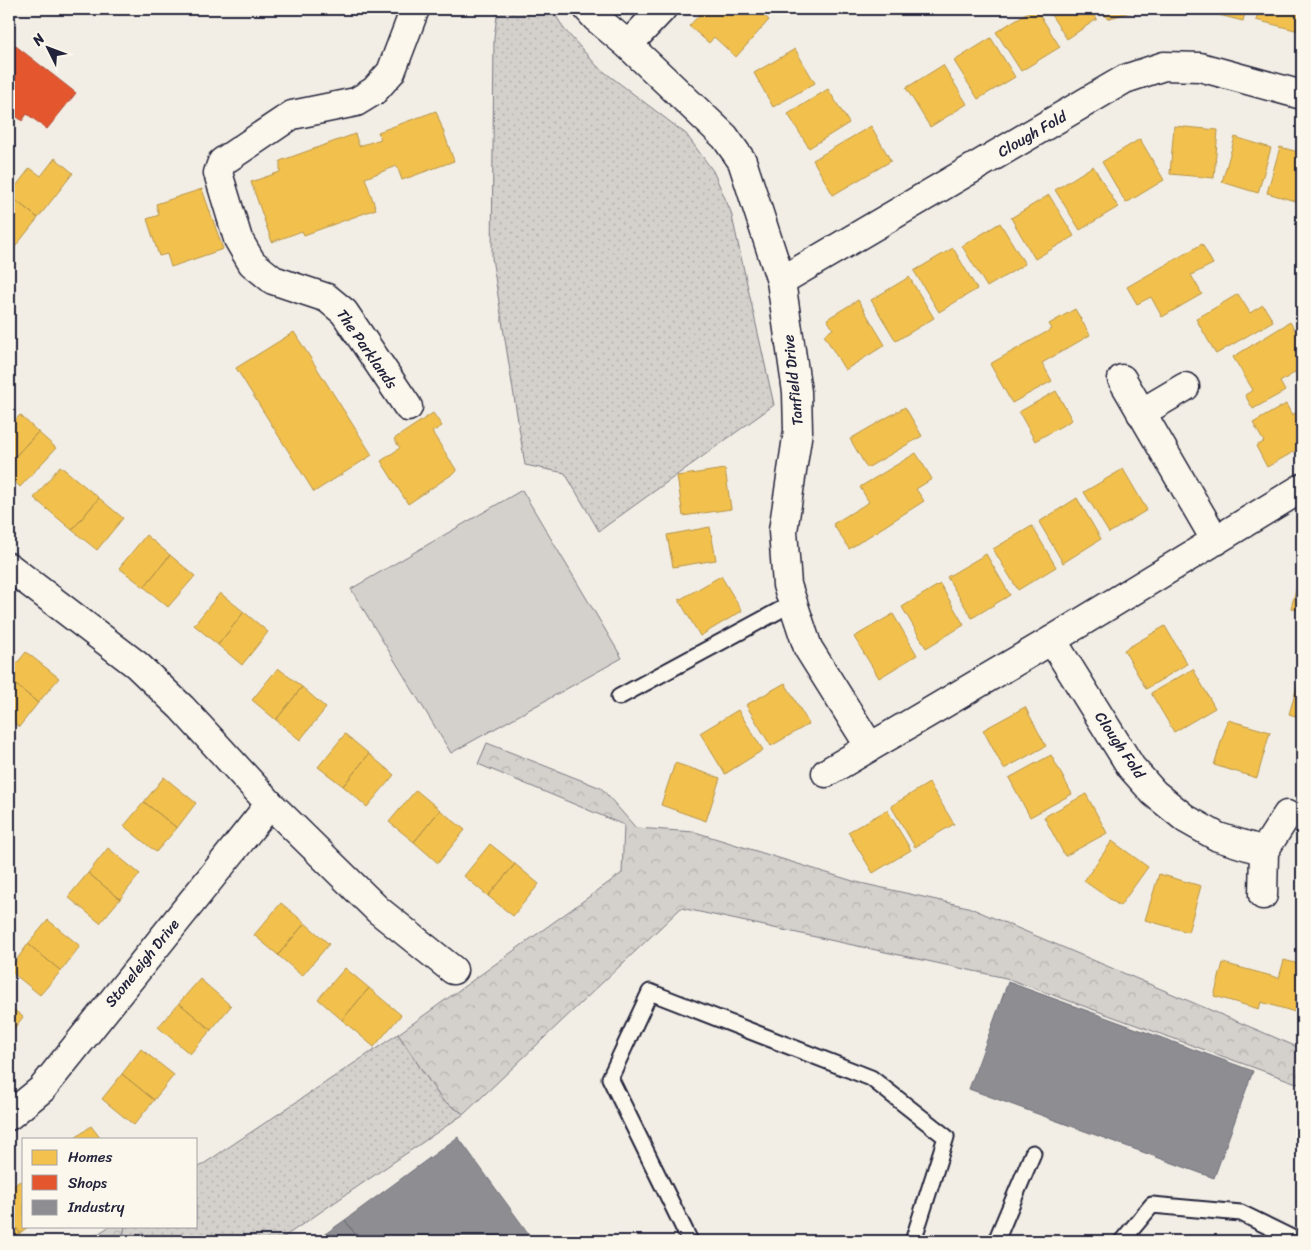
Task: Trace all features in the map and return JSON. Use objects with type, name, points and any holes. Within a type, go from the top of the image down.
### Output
[{"type":"street","name":"The Parklands","points":[[408,408],[344,312],[327,298],[273,280],[252,263],[238,239],[218,173],[222,162],[292,115],[356,102],[374,91],[391,72],[415,9]]},
{"type":"street","name":"Tanfield Drive","points":[[588,9],[596,18],[628,44],[725,137],[742,161],[781,281],[797,392],[798,431],[783,531],[787,585],[808,648],[870,748]]},
{"type":"street","points":[[628,44],[662,9]]},
{"type":"street","name":"Clough Fold","points":[[781,281],[1125,79],[1164,66],[1200,67],[1302,95]]},
{"type":"street","points":[[1122,379],[1216,540]]},
{"type":"street","points":[[1141,412],[1185,387]]},
{"type":"street","points":[[826,773],[1052,640],[1302,488]]},
{"type":"street","points":[[10,569],[136,666],[182,708],[270,804],[378,910],[453,970]]},
{"type":"street","name":"Clough Fold","points":[[1052,640],[1131,767],[1154,793],[1186,819],[1218,837],[1264,851]]},
{"type":"street","name":"Stoneleigh Drive","points":[[9,1116],[42,1089],[270,804]]},
{"type":"street","points":[[1263,895],[1264,851],[1287,815]]},
{"type":"lane","points":[[619,697],[793,602]]},
{"type":"lane","points":[[690,1241],[610,1078],[650,992],[871,1078],[946,1137],[913,1241]]},
{"type":"lane","points":[[996,1241],[1033,1153]]},
{"type":"lane","points":[[1122,1241],[1152,1205],[1241,1213],[1298,1241]]},
{"type":"green space","points":[[498,9],[552,9],[564,29],[598,67],[686,134],[713,171],[731,212],[774,405],[599,531],[565,473],[525,465],[492,258],[494,37]]},
{"type":"green space","points":[[522,490],[622,658],[451,753],[351,589]]},
{"type":"green space","points":[[487,743],[601,788],[636,828],[695,832],[856,882],[968,907],[1302,1049],[1302,1085],[1006,978],[681,908],[464,1114],[442,1100],[398,1034],[622,873],[624,825],[478,764]]},
{"type":"green space","points":[[398,1034],[442,1100],[464,1114],[278,1241],[122,1241],[125,1228],[198,1228],[198,1168]]},
{"type":"green space","points":[[107,1228],[125,1228],[122,1241],[87,1241]]},
{"type":"building: Homes","points":[[705,9],[756,9],[769,20],[736,57],[714,37],[709,43],[689,26]]},
{"type":"building: Homes","points":[[1036,9],[1060,47],[1021,71],[996,32]]},
{"type":"building: Homes","points":[[1047,9],[1090,9],[1097,19],[1067,39]]},
{"type":"building: Homes","points":[[1103,9],[1140,9],[1107,19]]},
{"type":"building: Homes","points":[[1221,9],[1250,9],[1249,14],[1245,13],[1243,21],[1219,15]]},
{"type":"building: Homes","points":[[1259,9],[1302,9],[1299,31],[1256,20]]},
{"type":"building: Homes","points":[[991,38],[1015,77],[978,99],[954,61]]},
{"type":"building: Homes","points":[[795,49],[815,83],[773,107],[754,73]]},
{"type":"building: Homes","points":[[943,65],[967,104],[930,127],[906,88]]},
{"type":"building: Homes","points":[[828,89],[849,123],[809,148],[788,114]]},
{"type":"building: Homes","points":[[9,110],[17,116],[9,127]]},
{"type":"building: Homes","points":[[436,111],[454,161],[402,180],[397,166],[365,178],[376,209],[304,235],[302,231],[272,242],[251,182],[280,172],[280,161],[355,134],[359,146],[381,139],[378,132]]},
{"type":"building: Homes","points":[[871,126],[891,161],[833,195],[813,160]]},
{"type":"building: Homes","points":[[1174,126],[1218,130],[1214,178],[1170,174]]},
{"type":"building: Homes","points":[[1235,137],[1271,148],[1258,193],[1222,182]]},
{"type":"building: Homes","points":[[1140,139],[1164,180],[1126,203],[1102,162]]},
{"type":"building: Homes","points":[[1280,147],[1302,153],[1302,203],[1267,193]]},
{"type":"building: Homes","points":[[55,158],[73,173],[38,218],[9,195],[30,168],[41,176]]},
{"type":"building: Homes","points":[[1093,166],[1118,207],[1080,230],[1055,190]]},
{"type":"building: Homes","points":[[202,189],[223,249],[171,267],[167,254],[159,256],[147,219],[159,215],[156,204]]},
{"type":"building: Homes","points":[[9,195],[38,218],[11,252],[9,250]]},
{"type":"building: Homes","points":[[1049,195],[1074,236],[1035,259],[1011,218]]},
{"type":"building: Homes","points":[[1000,223],[1025,264],[987,287],[962,246]]},
{"type":"building: Homes","points":[[1202,244],[1213,264],[1191,275],[1202,294],[1162,317],[1151,297],[1137,304],[1127,287]]},
{"type":"building: Homes","points":[[953,248],[977,289],[939,312],[914,271]]},
{"type":"building: Homes","points":[[909,277],[934,318],[896,341],[871,300]]},
{"type":"building: Homes","points":[[1238,294],[1250,313],[1263,305],[1273,321],[1216,354],[1196,319]]},
{"type":"building: Homes","points":[[858,300],[885,345],[845,370],[824,335],[833,329],[827,319]]},
{"type":"building: Homes","points":[[1075,309],[1090,335],[1042,363],[1052,381],[1012,403],[990,364],[1052,329],[1049,324]]},
{"type":"building: Homes","points":[[1290,322],[1302,342],[1302,368],[1280,382],[1285,391],[1253,409],[1245,395],[1253,390],[1233,357]]},
{"type":"building: Homes","points":[[294,332],[372,455],[314,492],[236,368]]},
{"type":"building: Homes","points":[[1056,391],[1072,420],[1035,441],[1019,412]]},
{"type":"building: Homes","points":[[1286,404],[1292,415],[1302,409],[1302,447],[1267,467],[1256,446],[1264,442],[1253,423]]},
{"type":"building: Homes","points":[[905,407],[922,436],[867,468],[850,439]]},
{"type":"building: Homes","points":[[433,413],[442,426],[432,432],[457,471],[408,504],[381,461],[400,448],[394,439]]},
{"type":"building: Homes","points":[[20,415],[38,432],[9,463],[9,427]]},
{"type":"building: Homes","points":[[38,432],[56,448],[20,487],[9,476],[9,463]]},
{"type":"building: Homes","points":[[916,453],[932,479],[916,489],[924,501],[849,549],[833,524],[869,502],[860,487]]},
{"type":"building: Homes","points":[[60,466],[99,498],[72,530],[34,498]]},
{"type":"building: Homes","points":[[725,469],[731,509],[683,516],[677,476]]},
{"type":"building: Homes","points":[[1123,469],[1147,510],[1109,533],[1084,492]]},
{"type":"building: Homes","points":[[99,498],[123,518],[97,550],[72,530]]},
{"type":"building: Homes","points":[[1077,498],[1101,539],[1063,563],[1039,522]]},
{"type":"building: Homes","points":[[1032,526],[1056,567],[1018,590],[993,549]]},
{"type":"building: Homes","points":[[710,527],[716,560],[673,567],[667,535]]},
{"type":"building: Homes","points":[[146,535],[170,555],[144,587],[119,568]]},
{"type":"building: Homes","points":[[986,554],[1010,595],[972,618],[947,577]]},
{"type":"building: Homes","points":[[170,555],[195,576],[168,607],[144,587]]},
{"type":"building: Homes","points":[[1302,568],[1302,611],[1291,608]]},
{"type":"building: Homes","points":[[721,576],[742,611],[700,636],[679,600]]},
{"type":"building: Homes","points":[[940,584],[964,625],[926,648],[902,607]]},
{"type":"building: Homes","points":[[220,593],[244,612],[218,645],[194,625]]},
{"type":"building: Homes","points":[[244,612],[268,632],[242,665],[218,645]]},
{"type":"building: Homes","points":[[893,614],[917,655],[879,678],[854,637]]},
{"type":"building: Homes","points":[[1165,626],[1187,664],[1146,689],[1124,650]]},
{"type":"building: Homes","points":[[26,652],[59,678],[38,703],[9,679],[9,673]]},
{"type":"building: Homes","points":[[278,668],[302,687],[276,720],[252,700]]},
{"type":"building: Homes","points":[[1193,669],[1215,708],[1174,732],[1151,693]]},
{"type":"building: Homes","points":[[1300,677],[1302,678],[1302,718],[1289,714]]},
{"type":"building: Homes","points":[[9,679],[38,703],[19,727],[9,719]]},
{"type":"building: Homes","points":[[785,683],[809,724],[771,746],[746,705]]},
{"type":"building: Homes","points":[[302,687],[326,708],[300,740],[276,720]]},
{"type":"building: Homes","points":[[1025,707],[1046,746],[1004,769],[983,730]]},
{"type":"building: Homes","points":[[738,710],[763,750],[725,774],[700,733]]},
{"type":"building: Homes","points":[[1228,720],[1270,732],[1257,778],[1214,765]]},
{"type":"building: Homes","points":[[345,734],[369,754],[343,786],[318,767]]},
{"type":"building: Homes","points":[[369,754],[394,775],[367,807],[343,786]]},
{"type":"building: Homes","points":[[1051,755],[1072,794],[1030,817],[1009,778]]},
{"type":"building: Homes","points":[[675,763],[720,778],[706,821],[661,805]]},
{"type":"building: Homes","points":[[164,777],[196,803],[177,828],[144,802]]},
{"type":"building: Homes","points":[[929,783],[954,824],[915,847],[891,806]]},
{"type":"building: Homes","points":[[416,790],[440,810],[414,842],[389,822]]},
{"type":"building: Homes","points":[[1086,794],[1107,833],[1065,856],[1044,817]]},
{"type":"building: Homes","points":[[144,802],[177,828],[156,852],[124,826]]},
{"type":"building: Homes","points":[[440,810],[465,830],[438,863],[414,842]]},
{"type":"building: Homes","points":[[887,810],[911,850],[873,873],[848,832]]},
{"type":"building: Homes","points":[[1112,841],[1148,867],[1120,906],[1084,881]]},
{"type":"building: Homes","points":[[490,844],[515,864],[488,896],[464,876]]},
{"type":"building: Homes","points":[[108,848],[140,874],[120,899],[88,873]]},
{"type":"building: Homes","points":[[515,864],[539,884],[513,916],[488,896]]},
{"type":"building: Homes","points":[[88,873],[120,899],[100,923],[68,897]]},
{"type":"building: Homes","points":[[1159,874],[1201,886],[1188,932],[1145,920]]},
{"type":"building: Homes","points":[[281,903],[305,923],[278,955],[254,935]]},
{"type":"building: Homes","points":[[48,920],[80,946],[61,971],[28,944]]},
{"type":"building: Homes","points":[[305,923],[329,944],[302,976],[278,955]]},
{"type":"building: Homes","points":[[28,944],[61,971],[40,995],[9,970]]},
{"type":"building: Homes","points":[[1284,960],[1302,965],[1302,1014],[1261,1002],[1259,1009],[1214,996],[1223,963],[1279,978]]},
{"type":"building: Homes","points":[[345,968],[369,988],[342,1020],[318,999]]},
{"type":"building: Homes","points":[[200,979],[231,1006],[211,1030],[179,1003]]},
{"type":"building: Homes","points":[[369,988],[401,1015],[374,1047],[342,1020]]},
{"type":"building: Homes","points":[[179,1003],[211,1030],[190,1054],[158,1027]]},
{"type":"building: Homes","points":[[9,1006],[23,1017],[9,1035]]},
{"type":"building: Homes","points":[[141,1049],[174,1075],[154,1100],[122,1074]]},
{"type":"building: Homes","points":[[122,1074],[154,1100],[134,1125],[102,1099]]},
{"type":"building: Homes","points":[[91,1126],[100,1138],[75,1138]]},
{"type":"building: Homes","points":[[20,1181],[22,1184],[22,1228],[26,1228],[20,1233],[9,1218],[9,1189]]},
{"type":"building: Homes","points":[[9,1218],[20,1233],[10,1241],[9,1241]]},
{"type":"building: Shops","points":[[12,43],[76,93],[47,129],[27,114],[22,121],[9,110],[9,47]]},
{"type":"building: Industry","points":[[1008,982],[1253,1071],[1214,1178],[969,1089]]},
{"type":"building: Industry","points":[[458,1137],[534,1241],[360,1241],[345,1220]]},
{"type":"building: Industry","points":[[345,1220],[360,1241],[315,1241]]}]
